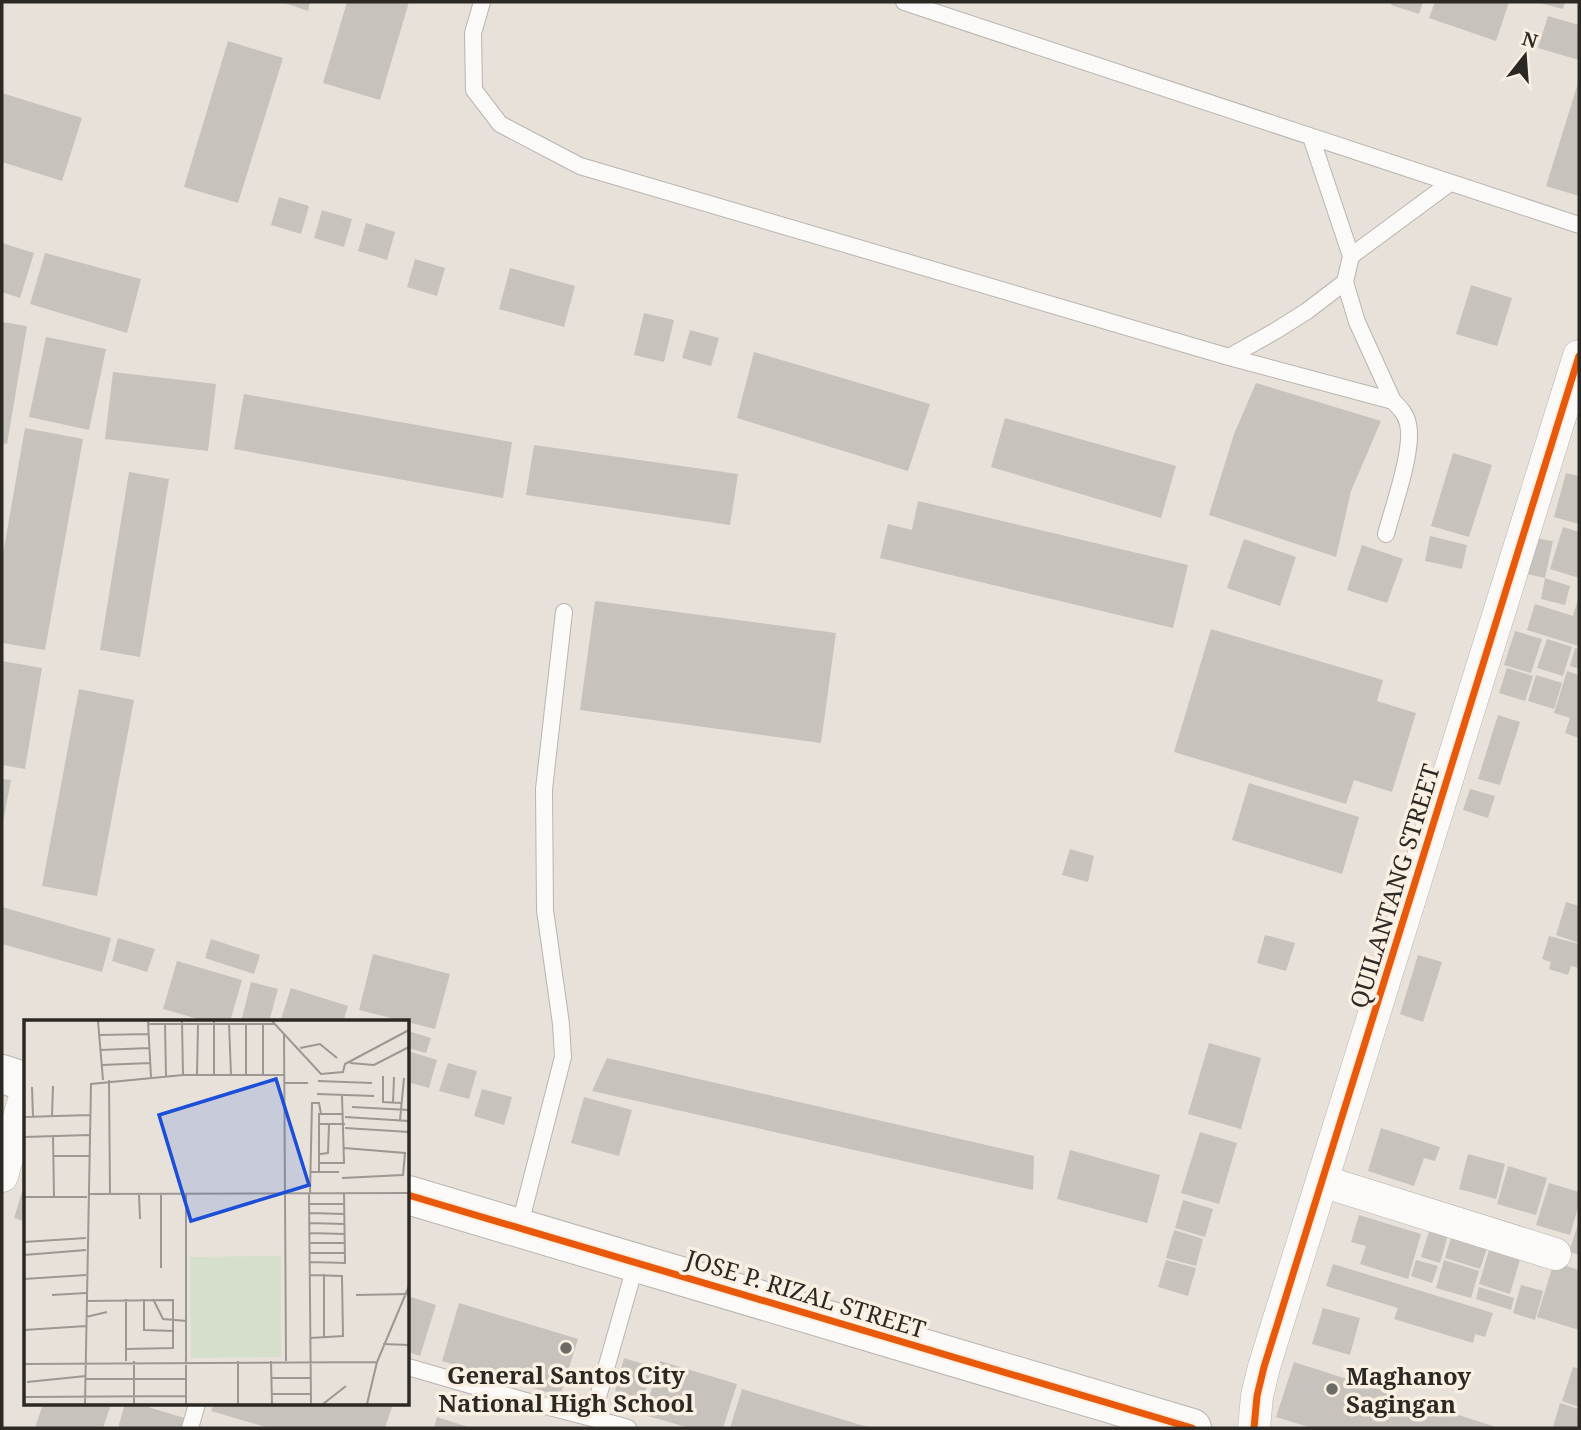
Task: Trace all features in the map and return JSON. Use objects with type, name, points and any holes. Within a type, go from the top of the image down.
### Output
[{"type":"street","name":"QUILANTANG STREET","points":[[1254,1428],[1257,1396],[1264,1367],[1579,356]]},
{"type":"street","points":[[2,1074],[24,1081]]},
{"type":"street","points":[[2,1176],[24,1100]]},
{"type":"street","points":[[1322,1181],[1555,1254]]},
{"type":"street","name":"JOSE P. RIZAL STREET","points":[[410,1196],[1192,1428]]},
{"type":"lane","points":[[482,2],[473,33],[474,90],[500,124],[580,166],[1229,356],[1393,401]]},
{"type":"lane","points":[[904,2],[1579,225]]},
{"type":"lane","points":[[1311,137],[1351,256],[1345,282],[1357,322],[1393,401],[1403,411],[1408,424],[1409,444],[1386,534]]},
{"type":"lane","points":[[1351,256],[1450,183]]},
{"type":"lane","points":[[1229,356],[1277,331],[1345,282]]},
{"type":"lane","points":[[519,1228],[563,1057],[545,910],[544,789],[564,612]]},
{"type":"lane","points":[[592,1418],[636,1263]]},
{"type":"lane","points":[[410,1368],[628,1428]]},
{"type":"lane","points":[[190,1428],[196,1406]]},
{"type":"building","points":[[282,2],[310,2],[308,11]]},
{"type":"building","points":[[347,2],[409,2],[380,100],[323,83]]},
{"type":"building","points":[[1392,2],[1423,2],[1419,14],[1391,5]]},
{"type":"building","points":[[1435,2],[1509,2],[1496,41],[1429,18]]},
{"type":"building","points":[[1536,2],[1565,2],[1563,9]]},
{"type":"building","points":[[1548,16],[1579,25],[1579,60],[1538,48]]},
{"type":"building","points":[[228,41],[283,58],[238,203],[184,187]]},
{"type":"building","points":[[1579,80],[1579,196],[1546,186]]},
{"type":"building","points":[[2,93],[82,118],[62,181],[2,162]]},
{"type":"building","points":[[279,197],[309,206],[301,234],[271,225]]},
{"type":"building","points":[[322,210],[352,219],[344,247],[314,238]]},
{"type":"building","points":[[366,223],[395,232],[387,260],[358,251]]},
{"type":"building","points":[[2,243],[34,253],[20,298],[2,292]]},
{"type":"building","points":[[45,253],[141,279],[127,333],[30,304]]},
{"type":"building","points":[[415,259],[445,268],[437,296],[407,287]]},
{"type":"building","points":[[510,268],[575,286],[564,327],[499,309]]},
{"type":"building","points":[[1471,285],[1512,298],[1497,346],[1456,334]]},
{"type":"building","points":[[644,313],[674,320],[664,362],[634,355]]},
{"type":"building","points":[[2,322],[27,326],[7,444],[2,443]]},
{"type":"building","points":[[690,330],[719,338],[711,366],[682,358]]},
{"type":"building","points":[[46,337],[106,349],[89,430],[29,417]]},
{"type":"building","points":[[754,352],[930,404],[908,471],[737,418]]},
{"type":"building","points":[[113,372],[216,384],[208,451],[105,439]]},
{"type":"building","points":[[1256,383],[1381,421],[1351,491],[1336,557],[1209,515],[1234,434]]},
{"type":"building","points":[[244,394],[512,442],[503,498],[234,449]]},
{"type":"building","points":[[1005,418],[1176,466],[1161,518],[991,467]]},
{"type":"building","points":[[25,428],[83,439],[45,650],[2,643],[2,560]]},
{"type":"building","points":[[534,445],[738,474],[730,525],[526,495]]},
{"type":"building","points":[[1453,453],[1492,465],[1469,537],[1431,526]]},
{"type":"building","points":[[129,472],[169,479],[140,657],[100,650]]},
{"type":"building","points":[[1566,473],[1579,476],[1579,524],[1554,517]]},
{"type":"building","points":[[918,501],[1188,565],[1173,628],[880,558],[888,524],[912,530]]},
{"type":"building","points":[[1563,527],[1579,532],[1579,578],[1550,569]]},
{"type":"building","points":[[1430,536],[1467,545],[1462,569],[1425,561]]},
{"type":"building","points":[[1534,538],[1553,541],[1545,578],[1527,574]]},
{"type":"building","points":[[1244,539],[1296,557],[1280,606],[1227,588]]},
{"type":"building","points":[[1362,545],[1403,559],[1387,603],[1347,590]]},
{"type":"building","points":[[1545,578],[1570,586],[1565,605],[1541,599]]},
{"type":"building","points":[[1579,596],[1579,646],[1527,630],[1535,604],[1573,616]]},
{"type":"building","points":[[595,601],[836,633],[821,743],[580,710]]},
{"type":"building","points":[[1211,629],[1383,680],[1377,701],[1416,713],[1392,792],[1354,780],[1346,804],[1174,752]]},
{"type":"building","points":[[1515,631],[1542,639],[1531,673],[1504,665]]},
{"type":"building","points":[[1547,639],[1572,647],[1563,676],[1537,668]]},
{"type":"building","points":[[1575,648],[1579,649],[1579,669],[1570,666]]},
{"type":"building","points":[[2,661],[42,668],[25,769],[2,765]]},
{"type":"building","points":[[1507,668],[1533,676],[1525,701],[1499,693]]},
{"type":"building","points":[[1567,671],[1579,675],[1579,738],[1565,733],[1570,718],[1554,713]]},
{"type":"building","points":[[1536,675],[1562,683],[1554,709],[1528,701]]},
{"type":"building","points":[[79,689],[134,700],[97,896],[42,886]]},
{"type":"building","points":[[1498,715],[1520,722],[1500,785],[1478,779]]},
{"type":"building","points":[[2,779],[11,780],[3,822],[2,822]]},
{"type":"building","points":[[1249,783],[1359,817],[1342,874],[1232,840]]},
{"type":"building","points":[[1470,789],[1495,796],[1488,818],[1463,810]]},
{"type":"building","points":[[1070,849],[1094,856],[1088,882],[1062,875]]},
{"type":"building","points":[[1566,902],[1579,906],[1579,943],[1556,935]]},
{"type":"building","points":[[2,907],[111,938],[102,972],[2,944]]},
{"type":"building","points":[[1265,935],[1295,943],[1286,971],[1257,963]]},
{"type":"building","points":[[1549,936],[1579,944],[1579,968],[1571,966],[1568,975],[1549,969],[1551,962],[1542,959]]},
{"type":"building","points":[[118,938],[155,949],[147,972],[112,961]]},
{"type":"building","points":[[211,939],[260,955],[254,974],[205,958]]},
{"type":"building","points":[[373,954],[450,974],[435,1029],[410,1023],[410,1020],[399,1020],[359,1010]]},
{"type":"building","points":[[1418,955],[1442,962],[1423,1022],[1400,1014]]},
{"type":"building","points":[[177,961],[242,980],[231,1020],[202,1020],[163,1009]]},
{"type":"building","points":[[251,982],[278,989],[270,1020],[242,1020]]},
{"type":"building","points":[[291,988],[348,1006],[344,1020],[281,1020]]},
{"type":"building","points":[[410,1032],[431,1038],[426,1053],[410,1049]]},
{"type":"building","points":[[1209,1043],[1261,1058],[1241,1129],[1188,1114]]},
{"type":"building","points":[[410,1052],[437,1060],[429,1088],[410,1083]]},
{"type":"building","points":[[607,1058],[1034,1156],[1033,1190],[592,1091]]},
{"type":"building","points":[[448,1063],[477,1071],[469,1099],[439,1091]]},
{"type":"building","points":[[482,1089],[512,1097],[504,1125],[474,1116]]},
{"type":"building","points":[[584,1097],[632,1110],[619,1156],[571,1143]]},
{"type":"building","points":[[1381,1128],[1440,1147],[1435,1161],[1424,1158],[1414,1186],[1368,1171]]},
{"type":"building","points":[[1200,1132],[1237,1143],[1219,1204],[1181,1193]]},
{"type":"building","points":[[1070,1150],[1160,1175],[1147,1223],[1057,1199]]},
{"type":"building","points":[[1468,1154],[1505,1164],[1496,1199],[1459,1189]]},
{"type":"building","points":[[1508,1166],[1547,1178],[1536,1215],[1497,1204]]},
{"type":"building","points":[[1549,1183],[1579,1192],[1579,1204],[1570,1235],[1536,1225]]},
{"type":"building","points":[[24,1186],[24,1221],[14,1218]]},
{"type":"building","points":[[1183,1200],[1213,1209],[1205,1237],[1175,1228]]},
{"type":"building","points":[[1359,1215],[1421,1234],[1408,1279],[1360,1264],[1366,1246],[1351,1242]]},
{"type":"building","points":[[1579,1221],[1579,1255],[1569,1252]]},
{"type":"building","points":[[1431,1225],[1449,1231],[1440,1263],[1421,1257]]},
{"type":"building","points":[[1174,1230],[1203,1239],[1196,1266],[1166,1258]]},
{"type":"building","points":[[1453,1231],[1489,1242],[1480,1269],[1445,1258]]},
{"type":"building","points":[[1490,1247],[1521,1256],[1510,1294],[1479,1284]]},
{"type":"building","points":[[1166,1260],[1196,1268],[1188,1296],[1158,1287]]},
{"type":"building","points":[[1416,1260],[1438,1266],[1432,1283],[1411,1276]]},
{"type":"building","points":[[1444,1260],[1479,1271],[1471,1298],[1436,1288]]},
{"type":"building","points":[[1554,1262],[1579,1270],[1579,1330],[1537,1317]]},
{"type":"building","points":[[1333,1264],[1493,1313],[1485,1337],[1475,1334],[1473,1343],[1394,1319],[1398,1308],[1326,1286]]},
{"type":"building","points":[[1521,1285],[1543,1291],[1535,1320],[1513,1313]]},
{"type":"building","points":[[1479,1287],[1514,1298],[1511,1310],[1476,1299]]},
{"type":"building","points":[[410,1297],[436,1305],[420,1356],[410,1353]]},
{"type":"building","points":[[459,1303],[578,1339],[560,1396],[442,1361]]},
{"type":"building","points":[[1323,1308],[1360,1318],[1350,1355],[1312,1344]]},
{"type":"building","points":[[624,1358],[653,1367],[643,1399],[615,1391]]},
{"type":"building","points":[[660,1361],[737,1384],[723,1428],[690,1428],[644,1415]]},
{"type":"building","name":"Maghanoy Sagingan","points":[[1294,1362],[1499,1428],[1312,1428],[1276,1417]]},
{"type":"building","points":[[1573,1367],[1579,1369],[1579,1407],[1562,1401]]},
{"type":"building","points":[[742,1389],[871,1428],[730,1428]]},
{"type":"building","points":[[1560,1403],[1579,1409],[1579,1428],[1553,1427]]},
{"type":"building","points":[[42,1406],[110,1406],[103,1428],[35,1428]]},
{"type":"building","points":[[124,1406],[145,1406],[188,1419],[185,1428],[118,1428]]},
{"type":"building","points":[[213,1406],[392,1406],[385,1428],[269,1428],[211,1411]]},
{"type":"building","points":[[437,1417],[471,1428],[434,1428]]},
{"type":"cycle path","points":[[1254,1428],[1257,1396],[1264,1367],[1579,356]]},
{"type":"cycle path","points":[[410,1196],[1192,1428]]},
{"type":"place","name":"General Santos City National High School","points":[[566,1348]]},
{"type":"place","name":"Maghanoy Sagingan","points":[[1332,1389]]}]
